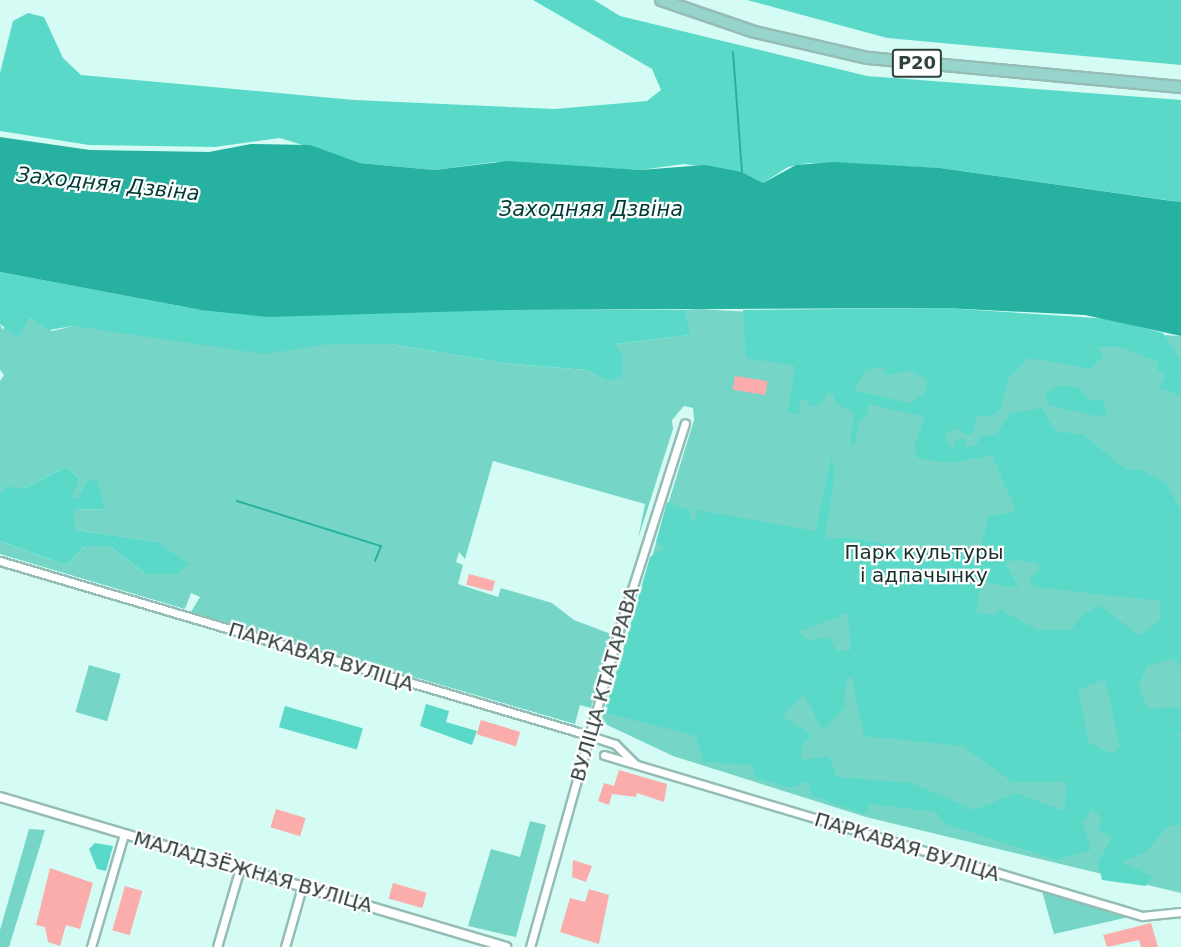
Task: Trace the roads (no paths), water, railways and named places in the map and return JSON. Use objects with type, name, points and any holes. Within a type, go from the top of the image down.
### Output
[{"type":"main road","name":"Р20","points":[[661,0],[754,32],[868,58],[1181,87]]},
{"type":"street","name":"ВУЛІЦА КТАТАРАВА","points":[[530,947],[590,736],[685,423]]},
{"type":"street","name":"ПАРКАВАЯ ВУЛІЦА","points":[[0,561],[590,736],[621,747],[635,764]]},
{"type":"street","name":"ПАРКАВАЯ ВУЛІЦА","points":[[604,754],[1142,916],[1181,912]]},
{"type":"street","name":"МАЛАДЗЁЖНАЯ ВУЛІЦА","points":[[0,797],[506,947]]},
{"type":"street","points":[[92,947],[124,834]]},
{"type":"street","points":[[217,947],[240,868]]},
{"type":"street","points":[[285,947],[302,887]]},
{"type":"water","name":"Заходняя Дзвіна","points":[[0,137],[90,150],[209,152],[251,144],[310,145],[360,163],[434,170],[508,161],[640,170],[705,165],[742,172],[763,183],[796,165],[833,162],[940,168],[1181,202],[1181,336],[1085,315],[945,308],[506,310],[267,317],[201,310],[0,272]]},
{"type":"waterway","points":[[733,52],[742,172]]},
{"type":"waterway","points":[[237,501],[381,546],[375,561]]},
{"type":"park label","name":"Парк культуры і адпачынку","points":[[924,564]]}]
